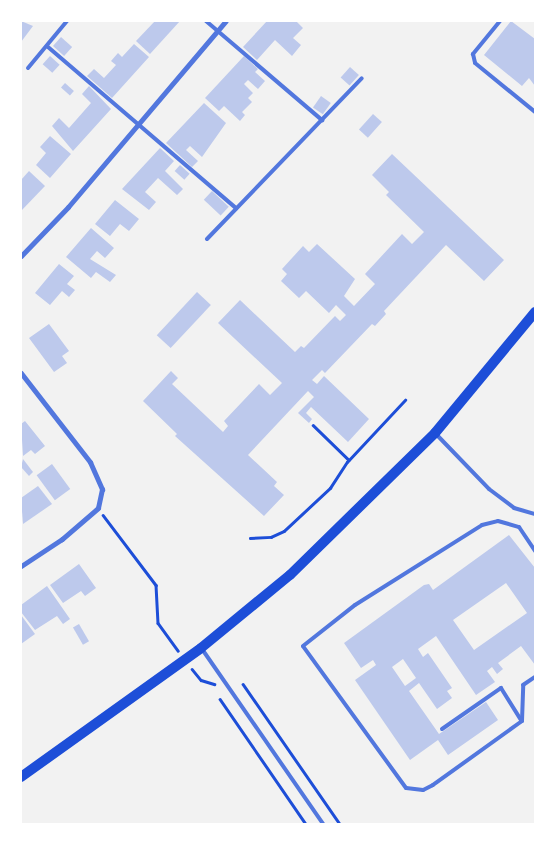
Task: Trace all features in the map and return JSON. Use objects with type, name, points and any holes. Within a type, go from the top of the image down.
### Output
[{"type":"main road","points":[[21,777],[201,648],[322,545],[435,433],[535,312]]},
{"type":"street","points":[[21,256],[68,207],[226,21]]},
{"type":"street","points":[[21,373],[90,462],[102,489],[98,508],[62,539],[21,566]]},
{"type":"lane","points":[[28,68],[48,47],[67,21]]},
{"type":"lane","points":[[206,21],[322,120]]},
{"type":"lane","points":[[500,21],[473,54],[475,63],[535,112]]},
{"type":"lane","points":[[48,47],[236,208]]},
{"type":"lane","points":[[207,238],[362,78]]},
{"type":"lane","points":[[435,433],[489,489],[514,508],[535,514]]},
{"type":"lane","points":[[522,720],[433,785],[423,790],[406,788],[303,646],[355,605],[482,525],[498,521],[519,528],[535,551]]},
{"type":"lane","points":[[201,648],[323,824]]},
{"type":"lane","points":[[522,720],[524,685],[535,677]]},
{"type":"lane","points":[[442,729],[501,688],[522,720]]},
{"type":"path","points":[[250,538],[272,537],[284,531],[330,488],[348,460],[405,400]]},
{"type":"path","points":[[313,425],[348,460]]},
{"type":"path","points":[[98,508],[156,585],[158,623],[179,652]]},
{"type":"path","points":[[192,669],[201,680],[217,683]]},
{"type":"path","points":[[243,684],[340,824]]},
{"type":"path","points":[[220,699],[306,824]]},
{"type":"building","points":[[21,21],[33,26],[21,42]]},
{"type":"building","points":[[155,21],[180,21],[150,54],[136,41]]},
{"type":"building","points":[[267,21],[296,21],[303,28],[293,38],[301,45],[292,56],[275,40],[257,60],[243,47]]},
{"type":"building","points":[[511,21],[535,39],[535,86],[529,78],[522,86],[484,55]]},
{"type":"building","points":[[61,37],[72,47],[64,56],[53,46]]},
{"type":"building","points":[[134,44],[149,57],[112,98],[87,76],[94,69],[104,78],[116,65],[111,61],[118,53],[122,57]]},
{"type":"building","points":[[50,56],[60,65],[52,73],[43,64]]},
{"type":"building","points":[[244,56],[258,69],[255,72],[265,81],[258,89],[248,80],[244,84],[253,93],[248,98],[252,102],[242,112],[245,115],[240,121],[224,106],[219,111],[205,98]]},
{"type":"building","points":[[350,67],[359,75],[350,85],[341,77]]},
{"type":"building","points":[[65,83],[74,91],[70,95],[61,87]]},
{"type":"building","points":[[89,86],[111,109],[73,151],[52,126],[59,118],[69,128],[91,103],[82,94]]},
{"type":"building","points":[[321,96],[331,103],[323,114],[313,107]]},
{"type":"building","points":[[204,103],[226,123],[202,157],[190,146],[186,150],[198,161],[192,167],[166,143]]},
{"type":"building","points":[[373,114],[382,122],[368,138],[359,130]]},
{"type":"building","points":[[50,136],[71,154],[50,178],[36,165],[46,153],[40,147]]},
{"type":"building","points":[[160,148],[174,161],[165,171],[183,189],[177,195],[158,178],[145,192],[156,202],[149,210],[122,189]]},
{"type":"building","points":[[392,154],[504,260],[484,281],[446,245],[384,311],[386,314],[375,326],[372,324],[325,373],[322,370],[312,380],[317,384],[324,376],[369,419],[348,442],[311,407],[306,413],[312,419],[309,423],[298,413],[314,397],[308,391],[248,455],[277,482],[274,486],[284,495],[264,516],[175,436],[177,434],[143,401],[171,371],[178,378],[172,384],[223,432],[228,426],[224,421],[259,384],[270,395],[282,383],[218,323],[240,300],[295,352],[301,346],[304,348],[335,316],[340,321],[346,315],[336,305],[329,313],[306,291],[299,298],[281,281],[287,274],[282,269],[303,246],[309,252],[317,244],[355,279],[344,296],[354,306],[375,284],[365,274],[402,234],[412,244],[424,232],[386,195],[389,192],[372,175]]},
{"type":"building","points":[[180,165],[190,174],[184,180],[175,171]]},
{"type":"building","points":[[29,171],[45,186],[21,211],[21,180]]},
{"type":"building","points":[[212,191],[229,207],[221,215],[204,200]]},
{"type":"building","points":[[115,200],[139,219],[129,231],[120,224],[110,236],[95,224]]},
{"type":"building","points":[[91,228],[114,248],[105,258],[97,251],[90,259],[116,275],[110,282],[96,272],[91,278],[66,257]]},
{"type":"building","points":[[59,264],[74,276],[67,284],[75,290],[69,297],[62,291],[50,305],[35,293]]},
{"type":"building","points":[[197,292],[211,305],[171,348],[157,335]]},
{"type":"building","points":[[49,324],[69,351],[62,356],[67,363],[54,372],[29,338]]},
{"type":"building","points":[[25,421],[45,446],[35,454],[31,450],[23,456],[21,424]]},
{"type":"building","points":[[23,459],[33,472],[29,476],[21,467]]},
{"type":"building","points":[[52,464],[70,489],[55,500],[37,475]]},
{"type":"building","points":[[38,486],[52,504],[23,524],[21,498]]},
{"type":"building","points":[[509,535],[535,568],[535,665],[521,646],[498,663],[503,669],[497,674],[492,667],[487,671],[495,682],[476,695],[436,636],[418,649],[423,657],[428,653],[452,688],[447,691],[452,698],[437,709],[419,683],[409,691],[439,734],[486,702],[498,720],[448,755],[438,740],[410,760],[355,680],[376,665],[373,660],[361,668],[344,643],[424,585],[429,584],[433,590]],"holes":[[[506,583],[527,613],[474,650],[453,620]],[[403,659],[416,678],[405,686],[392,667]]]},
{"type":"building","points":[[79,564],[96,588],[85,596],[81,591],[63,603],[50,585]]},
{"type":"building","points":[[47,586],[70,619],[63,624],[57,616],[35,630],[21,612],[21,605]]},
{"type":"building","points":[[21,615],[35,634],[21,644]]},
{"type":"building","points":[[79,624],[89,641],[83,645],[73,628]]}]
